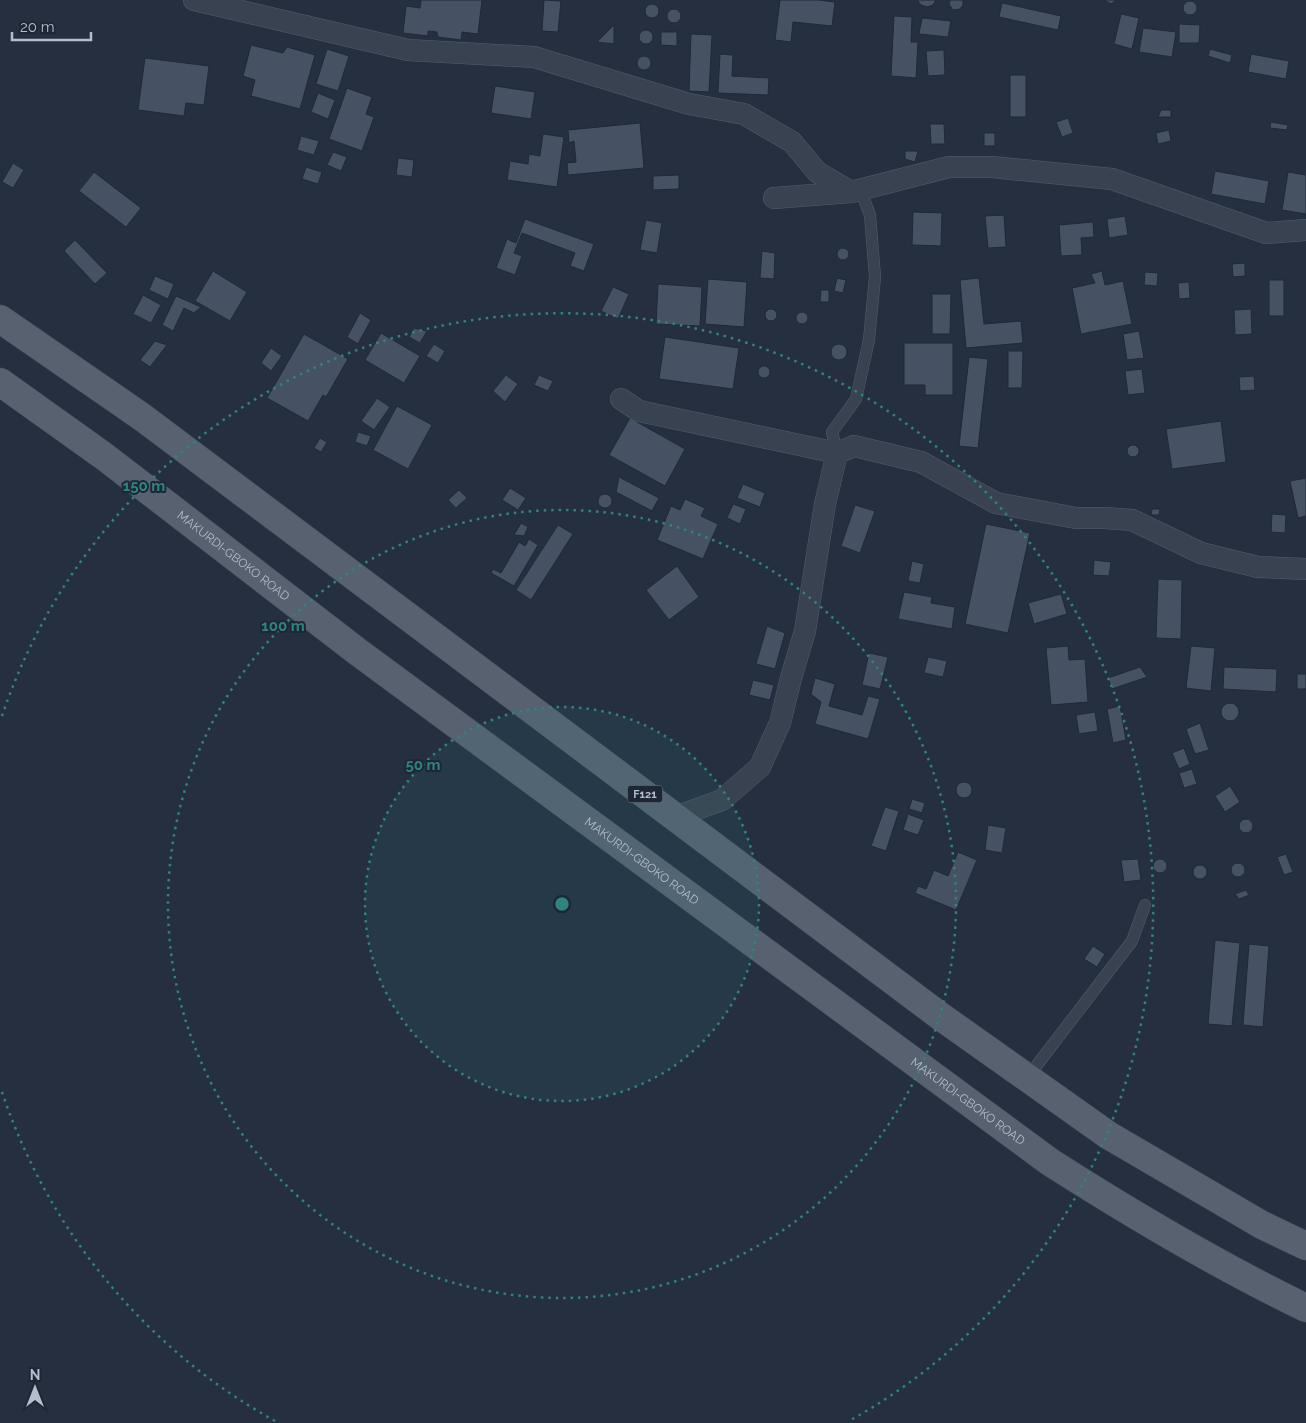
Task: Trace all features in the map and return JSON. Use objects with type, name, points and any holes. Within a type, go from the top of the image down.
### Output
[{"type":"main road","name":"F121","points":[[0,319],[142,417],[940,1016],[1027,1078],[1108,1135],[1262,1225],[1306,1246]]},
{"type":"main road","name":"MAKURDI-GBOKO ROAD","points":[[0,382],[105,457],[358,652],[1050,1162],[1199,1254],[1306,1308]]},
{"type":"street","points":[[194,0],[408,50],[534,57],[689,104],[744,114],[792,142],[817,172],[856,190]]},
{"type":"street","points":[[774,198],[856,190],[949,167],[992,167],[1112,179],[1266,233],[1306,230]]},
{"type":"street","points":[[621,400],[639,411],[837,453],[854,446],[921,462],[996,503],[1076,518],[1132,520],[1201,553],[1258,567],[1306,569]]},
{"type":"street","points":[[675,817],[722,800],[760,766],[780,723],[805,630],[825,504],[837,453]]},
{"type":"lane","points":[[837,453],[832,432],[856,399],[870,331],[874,276],[870,215],[856,190]]},
{"type":"lane","points":[[1027,1078],[1132,941],[1145,905]]},
{"type":"building","points":[[421,0],[482,0],[478,34],[462,32],[461,40],[438,37],[437,32],[428,31],[428,36],[403,33],[406,6],[420,8]]},
{"type":"building","points":[[544,0],[561,1],[558,32],[542,31]]},
{"type":"building","points":[[780,0],[835,2],[832,26],[793,22],[791,42],[775,40]]},
{"type":"building","points":[[917,0],[936,0],[933,5],[927,7],[921,5]]},
{"type":"building","points":[[950,0],[963,0],[963,5],[960,9],[953,10],[949,4]]},
{"type":"building","points":[[1104,0],[1117,0],[1111,4]]},
{"type":"building","points":[[1187,1],[1193,1],[1197,8],[1193,15],[1187,15],[1183,11],[1183,5]]},
{"type":"building","points":[[1002,3],[1061,16],[1058,30],[999,17]]},
{"type":"building","points":[[649,4],[655,4],[659,11],[655,18],[649,18],[645,14],[645,8]]},
{"type":"building","points":[[671,9],[677,9],[681,16],[677,23],[671,23],[667,19],[667,13]]},
{"type":"building","points":[[1121,14],[1139,18],[1132,49],[1114,44]]},
{"type":"building","points":[[894,16],[912,17],[911,42],[918,42],[916,78],[891,76]]},
{"type":"building","points":[[922,18],[951,21],[948,37],[919,34]]},
{"type":"building","points":[[1179,24],[1200,25],[1199,43],[1179,43]]},
{"type":"building","points":[[614,25],[614,44],[597,42]]},
{"type":"building","points":[[1143,28],[1176,32],[1172,57],[1139,52]]},
{"type":"building","points":[[643,30],[649,30],[653,37],[649,44],[643,44],[639,40],[639,34]]},
{"type":"building","points":[[661,32],[677,32],[677,46],[661,45]]},
{"type":"building","points":[[691,34],[712,35],[709,92],[689,91]]},
{"type":"building","points":[[251,45],[283,53],[287,47],[315,55],[300,109],[251,96],[255,80],[243,76]]},
{"type":"building","points":[[327,49],[349,56],[338,91],[316,84]]},
{"type":"building","points":[[1210,49],[1232,55],[1230,63],[1208,56]]},
{"type":"building","points":[[944,50],[945,75],[928,76],[926,51]]},
{"type":"building","points":[[720,54],[733,55],[732,76],[769,78],[768,95],[718,93]]},
{"type":"building","points":[[1251,54],[1289,61],[1286,79],[1248,72]]},
{"type":"building","points":[[641,56],[647,56],[651,63],[647,70],[641,70],[637,66],[637,60]]},
{"type":"building","points":[[145,58],[209,66],[204,105],[186,103],[184,116],[138,110]]},
{"type":"building","points":[[1010,75],[1026,75],[1026,117],[1010,117]]},
{"type":"building","points":[[495,86],[535,92],[531,119],[491,113]]},
{"type":"building","points":[[347,88],[372,97],[366,114],[374,117],[362,151],[329,139]]},
{"type":"building","points":[[318,93],[335,100],[328,119],[311,112]]},
{"type":"building","points":[[1161,110],[1171,110],[1171,117],[1158,117]]},
{"type":"building","points":[[1068,118],[1073,133],[1062,137],[1056,122]]},
{"type":"building","points":[[1271,122],[1288,125],[1287,130],[1270,128]]},
{"type":"building","points":[[640,123],[644,168],[568,175],[567,163],[576,162],[574,141],[569,143],[568,130]]},
{"type":"building","points":[[930,124],[944,124],[945,144],[931,144]]},
{"type":"building","points":[[1169,130],[1171,141],[1158,144],[1156,133]]},
{"type":"building","points":[[984,133],[995,133],[995,146],[984,146]]},
{"type":"building","points":[[543,134],[564,137],[557,187],[507,180],[510,161],[528,164],[529,154],[540,156]]},
{"type":"building","points":[[301,136],[319,141],[314,155],[297,150]]},
{"type":"building","points":[[905,151],[918,151],[915,162],[905,159]]},
{"type":"building","points":[[333,152],[347,157],[341,171],[327,165]]},
{"type":"building","points":[[398,158],[414,160],[412,177],[396,175]]},
{"type":"building","points":[[13,163],[24,170],[13,188],[2,182]]},
{"type":"building","points":[[306,167],[322,172],[318,184],[302,179]]},
{"type":"building","points":[[1215,171],[1269,181],[1265,204],[1211,194]]},
{"type":"building","points":[[94,172],[141,208],[126,227],[79,191]]},
{"type":"building","points":[[1288,172],[1306,175],[1306,214],[1282,210]]},
{"type":"building","points":[[679,175],[679,189],[653,190],[653,176]]},
{"type":"building","points":[[913,212],[942,213],[941,246],[912,245]]},
{"type":"building","points":[[1004,215],[1006,247],[988,248],[985,216]]},
{"type":"building","points":[[1125,216],[1128,235],[1109,238],[1107,219]]},
{"type":"building","points":[[525,219],[594,244],[584,271],[570,266],[575,253],[522,233],[514,253],[522,256],[515,275],[496,268],[507,239],[516,243]]},
{"type":"building","points":[[646,220],[662,223],[657,253],[640,250]]},
{"type":"building","points":[[1093,222],[1094,237],[1081,238],[1082,255],[1061,256],[1059,225]]},
{"type":"building","points":[[75,240],[107,273],[95,284],[64,251]]},
{"type":"building","points":[[845,248],[848,249],[848,259],[841,260],[838,259],[837,252],[838,249]]},
{"type":"building","points":[[762,251],[775,253],[774,279],[760,278]]},
{"type":"building","points":[[1245,263],[1245,276],[1233,277],[1232,264]]},
{"type":"building","points":[[213,271],[247,292],[230,321],[195,301]]},
{"type":"building","points":[[1102,271],[1105,285],[1123,281],[1132,324],[1081,334],[1072,288],[1095,283],[1091,274]]},
{"type":"building","points":[[1145,272],[1158,273],[1157,286],[1144,285]]},
{"type":"building","points":[[155,276],[174,284],[168,299],[149,290]]},
{"type":"building","points":[[837,278],[846,280],[843,293],[834,291]]},
{"type":"building","points":[[979,278],[984,324],[1021,321],[1023,343],[966,348],[960,280]]},
{"type":"building","points":[[708,279],[747,282],[744,327],[705,324]]},
{"type":"building","points":[[1269,280],[1284,280],[1284,316],[1269,316]]},
{"type":"building","points":[[1189,282],[1190,298],[1179,299],[1178,283]]},
{"type":"building","points":[[658,284],[702,287],[700,326],[656,324]]},
{"type":"building","points":[[613,287],[629,294],[618,319],[601,311]]},
{"type":"building","points":[[821,290],[829,290],[829,302],[820,302]]},
{"type":"building","points":[[932,294],[951,294],[950,334],[932,334]]},
{"type":"building","points":[[143,295],[161,305],[151,323],[133,314]]},
{"type":"building","points":[[176,296],[201,307],[194,313],[184,308],[173,331],[162,325]]},
{"type":"building","points":[[773,309],[776,310],[776,320],[769,321],[766,320],[765,313],[766,310]]},
{"type":"building","points":[[1251,309],[1252,334],[1235,335],[1234,310]]},
{"type":"building","points":[[804,312],[807,313],[807,323],[800,324],[797,323],[796,316],[797,313]]},
{"type":"building","points":[[360,313],[371,320],[358,344],[347,337]]},
{"type":"building","points":[[414,328],[427,331],[420,343],[409,337]]},
{"type":"building","points":[[1139,331],[1144,358],[1127,360],[1123,334]]},
{"type":"building","points":[[381,333],[420,356],[404,383],[365,360]]},
{"type":"building","points":[[304,334],[348,359],[326,397],[323,395],[308,421],[267,398]]},
{"type":"building","points":[[665,337],[739,348],[733,389],[659,379]]},
{"type":"building","points":[[155,341],[167,345],[150,367],[140,360]]},
{"type":"building","points":[[904,343],[953,343],[953,395],[925,395],[925,385],[904,385]]},
{"type":"building","points":[[434,344],[445,351],[438,363],[426,356]]},
{"type":"building","points":[[839,344],[845,346],[847,352],[845,358],[839,360],[833,358],[831,352],[833,346]]},
{"type":"building","points":[[271,348],[282,356],[271,371],[261,363]]},
{"type":"building","points":[[1008,351],[1023,351],[1022,388],[1008,388]]},
{"type":"building","points":[[969,357],[988,359],[978,448],[959,446]]},
{"type":"building","points":[[766,366],[769,367],[769,377],[762,378],[759,377],[758,370],[759,367]]},
{"type":"building","points":[[1142,369],[1145,393],[1128,395],[1125,371]]},
{"type":"building","points":[[506,375],[518,384],[505,402],[493,391]]},
{"type":"building","points":[[539,375],[553,381],[548,391],[534,385]]},
{"type":"building","points":[[1254,376],[1255,390],[1240,391],[1239,377]]},
{"type":"building","points":[[377,398],[390,407],[374,430],[361,421]]},
{"type":"building","points":[[397,406],[432,425],[408,469],[373,450]]},
{"type":"building","points":[[630,418],[685,449],[665,486],[609,455]]},
{"type":"building","points":[[1221,421],[1226,462],[1172,469],[1166,429]]},
{"type":"building","points":[[358,432],[371,436],[367,446],[355,442]]},
{"type":"building","points":[[320,438],[327,442],[321,452],[314,448]]},
{"type":"building","points":[[1131,445],[1135,445],[1139,451],[1135,457],[1131,457],[1127,453],[1127,449]]},
{"type":"building","points":[[619,477],[659,498],[652,511],[616,492]]},
{"type":"building","points":[[1306,478],[1306,516],[1298,518],[1290,481]]},
{"type":"building","points":[[743,484],[765,493],[760,507],[737,498]]},
{"type":"building","points":[[510,488],[526,498],[518,510],[502,500]]},
{"type":"building","points":[[459,490],[467,498],[456,508],[448,500]]},
{"type":"building","points":[[602,494],[608,494],[612,501],[608,508],[602,508],[598,504],[598,498]]},
{"type":"building","points":[[685,499],[705,508],[701,516],[718,524],[703,559],[657,540],[671,506],[680,510]]},
{"type":"building","points":[[733,504],[746,509],[740,524],[727,518]]},
{"type":"building","points":[[855,505],[875,511],[860,553],[841,546]]},
{"type":"building","points":[[1152,509],[1160,509],[1159,515],[1151,515]]},
{"type":"building","points":[[1272,514],[1286,515],[1285,533],[1271,532]]},
{"type":"building","points":[[521,523],[528,527],[524,536],[514,535]]},
{"type":"building","points":[[986,524],[1030,533],[1008,633],[965,624]]},
{"type":"building","points":[[558,525],[573,534],[531,600],[516,590]]},
{"type":"building","points":[[529,539],[538,545],[514,586],[491,573],[493,569],[501,573],[519,542],[525,546]]},
{"type":"building","points":[[1094,560],[1111,562],[1109,576],[1093,575]]},
{"type":"building","points":[[912,561],[924,564],[920,583],[908,581]]},
{"type":"building","points":[[677,566],[699,597],[669,620],[646,590]]},
{"type":"building","points":[[1158,579],[1182,580],[1181,639],[1156,638]]},
{"type":"building","points":[[904,592],[932,597],[931,603],[955,607],[952,629],[898,619]]},
{"type":"building","points":[[1061,594],[1067,614],[1034,624],[1028,603]]},
{"type":"building","points":[[767,626],[785,633],[775,669],[756,664]]},
{"type":"building","points":[[1068,646],[1069,660],[1085,659],[1088,702],[1051,705],[1046,648]]},
{"type":"building","points":[[1191,646],[1215,648],[1211,691],[1186,688]]},
{"type":"building","points":[[869,653],[888,657],[880,689],[862,685]]},
{"type":"building","points":[[928,657],[947,661],[943,677],[924,673]]},
{"type":"building","points":[[1140,667],[1147,677],[1112,689],[1108,678]]},
{"type":"building","points":[[1224,667],[1277,669],[1276,692],[1223,689]]},
{"type":"building","points":[[1297,674],[1306,674],[1306,689],[1297,689]]},
{"type":"building","points":[[815,678],[835,684],[829,706],[862,715],[868,696],[880,699],[868,739],[815,724],[821,702],[811,694]]},
{"type":"building","points":[[753,680],[774,685],[770,700],[749,695]]},
{"type":"building","points":[[1230,703],[1236,706],[1239,712],[1236,718],[1230,721],[1224,718],[1221,712],[1224,706]]},
{"type":"building","points":[[1120,706],[1126,740],[1113,743],[1107,709]]},
{"type":"building","points":[[1095,712],[1098,731],[1079,734],[1076,715]]},
{"type":"building","points":[[1200,723],[1209,750],[1195,754],[1186,729]]},
{"type":"building","points":[[1184,748],[1190,764],[1179,769],[1172,753]]},
{"type":"building","points":[[1192,769],[1197,784],[1184,788],[1179,773]]},
{"type":"building","points":[[964,782],[970,784],[972,790],[970,796],[964,798],[958,796],[956,790],[958,784]]},
{"type":"building","points":[[1230,786],[1240,802],[1225,812],[1215,796]]},
{"type":"building","points":[[912,799],[925,803],[922,813],[909,809]]},
{"type":"building","points":[[885,807],[899,811],[886,851],[871,846]]},
{"type":"building","points":[[908,814],[924,820],[918,835],[903,830]]},
{"type":"building","points":[[1243,819],[1249,819],[1253,826],[1249,833],[1243,833],[1239,829],[1239,823]]},
{"type":"building","points":[[988,825],[1006,828],[1002,853],[985,850]]},
{"type":"building","points":[[958,852],[977,860],[956,910],[915,893],[918,886],[926,889],[934,870],[948,876]]},
{"type":"building","points":[[1286,854],[1293,872],[1284,875],[1277,857]]},
{"type":"building","points":[[1138,859],[1141,880],[1124,882],[1121,860]]},
{"type":"building","points":[[1157,859],[1163,859],[1167,866],[1163,873],[1157,873],[1153,869],[1153,863]]},
{"type":"building","points":[[1235,863],[1241,863],[1245,870],[1241,877],[1235,877],[1231,873],[1231,867]]},
{"type":"building","points":[[1197,865],[1203,865],[1207,872],[1203,879],[1197,879],[1193,875],[1193,869]]},
{"type":"building","points":[[1246,890],[1249,895],[1239,899],[1235,894]]},
{"type":"building","points":[[1215,940],[1240,943],[1232,1026],[1208,1024]]},
{"type":"building","points":[[1249,944],[1269,946],[1263,1027],[1243,1025]]},
{"type":"building","points":[[1093,946],[1105,954],[1097,967],[1084,959]]}]
